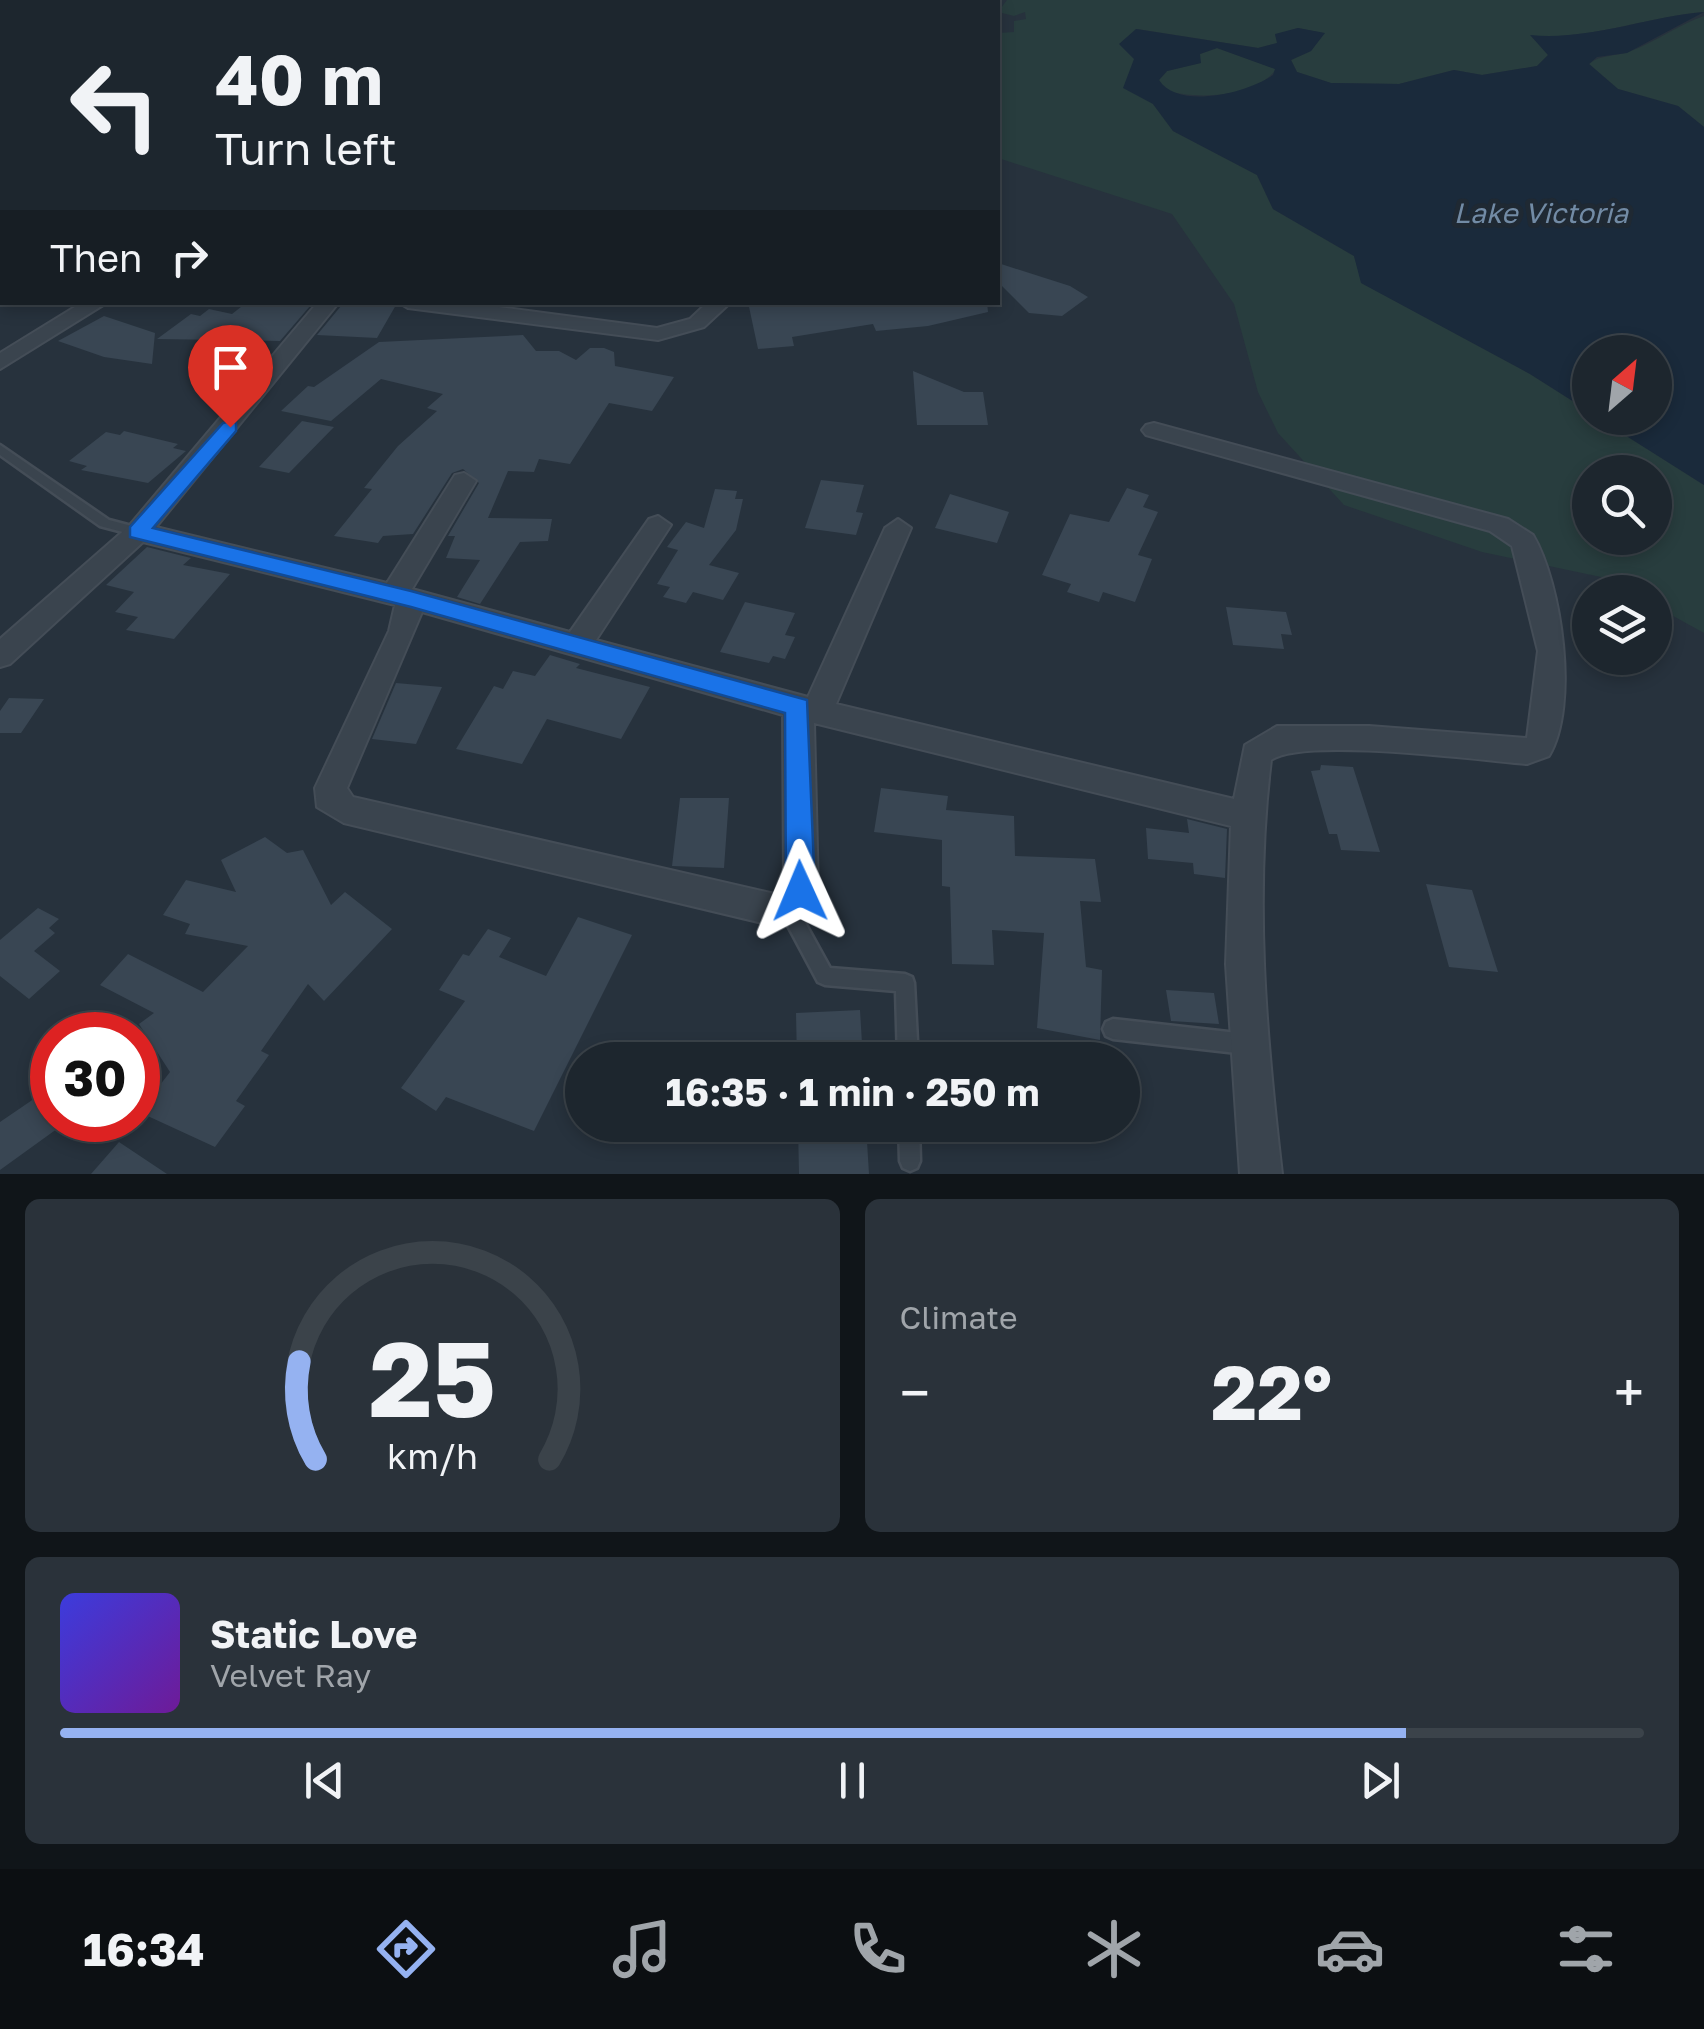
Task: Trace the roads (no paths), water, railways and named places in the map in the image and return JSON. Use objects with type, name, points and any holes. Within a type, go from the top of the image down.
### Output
[{"type":"street","points":[[0,362],[93,305]]},
{"type":"street","points":[[0,656],[138,532],[327,305]]},
{"type":"street","points":[[431,305],[658,334],[697,323],[718,305]]},
{"type":"street","points":[[1154,430],[1499,525],[1524,541],[1553,650],[1538,747],[1527,751],[1369,739],[1277,739],[1256,754],[1247,816],[1246,1044],[1262,1174]]},
{"type":"street","points":[[464,481],[402,597],[404,631],[331,788],[330,797],[335,805],[775,910],[787,907],[800,891],[808,709],[898,528]]},
{"type":"street","points":[[577,645],[658,525]]},
{"type":"street","points":[[138,532],[402,597],[808,709],[1247,816]]},
{"type":"lane","points":[[0,450],[105,523],[138,532]]},
{"type":"lane","points":[[787,907],[826,976],[905,983],[907,1042]]},
{"type":"lane","points":[[1112,1029],[1246,1044]]},
{"type":"lane","points":[[909,1142],[910,1160]]},
{"type":"water","name":"Lake Victoria","points":[[1704,12],[1627,53],[1597,57],[1589,64],[1618,89],[1678,106],[1704,127],[1704,485],[1672,465],[1672,455],[1657,455],[1625,435],[1672,435],[1672,335],[1572,335],[1572,401],[1361,283],[1354,256],[1273,209],[1257,175],[1173,131],[1153,104],[1123,88],[1134,59],[1119,44],[1136,29],[1258,48],[1277,43],[1275,34],[1298,28],[1325,33],[1311,51],[1291,60],[1297,72],[1331,83],[1399,84],[1454,70],[1482,75],[1537,66],[1548,55],[1530,35],[1595,32]],"holes":[[[1217,48],[1275,69],[1273,75],[1232,92],[1198,97],[1182,95],[1159,80],[1167,71],[1201,63],[1200,54]]]}]
